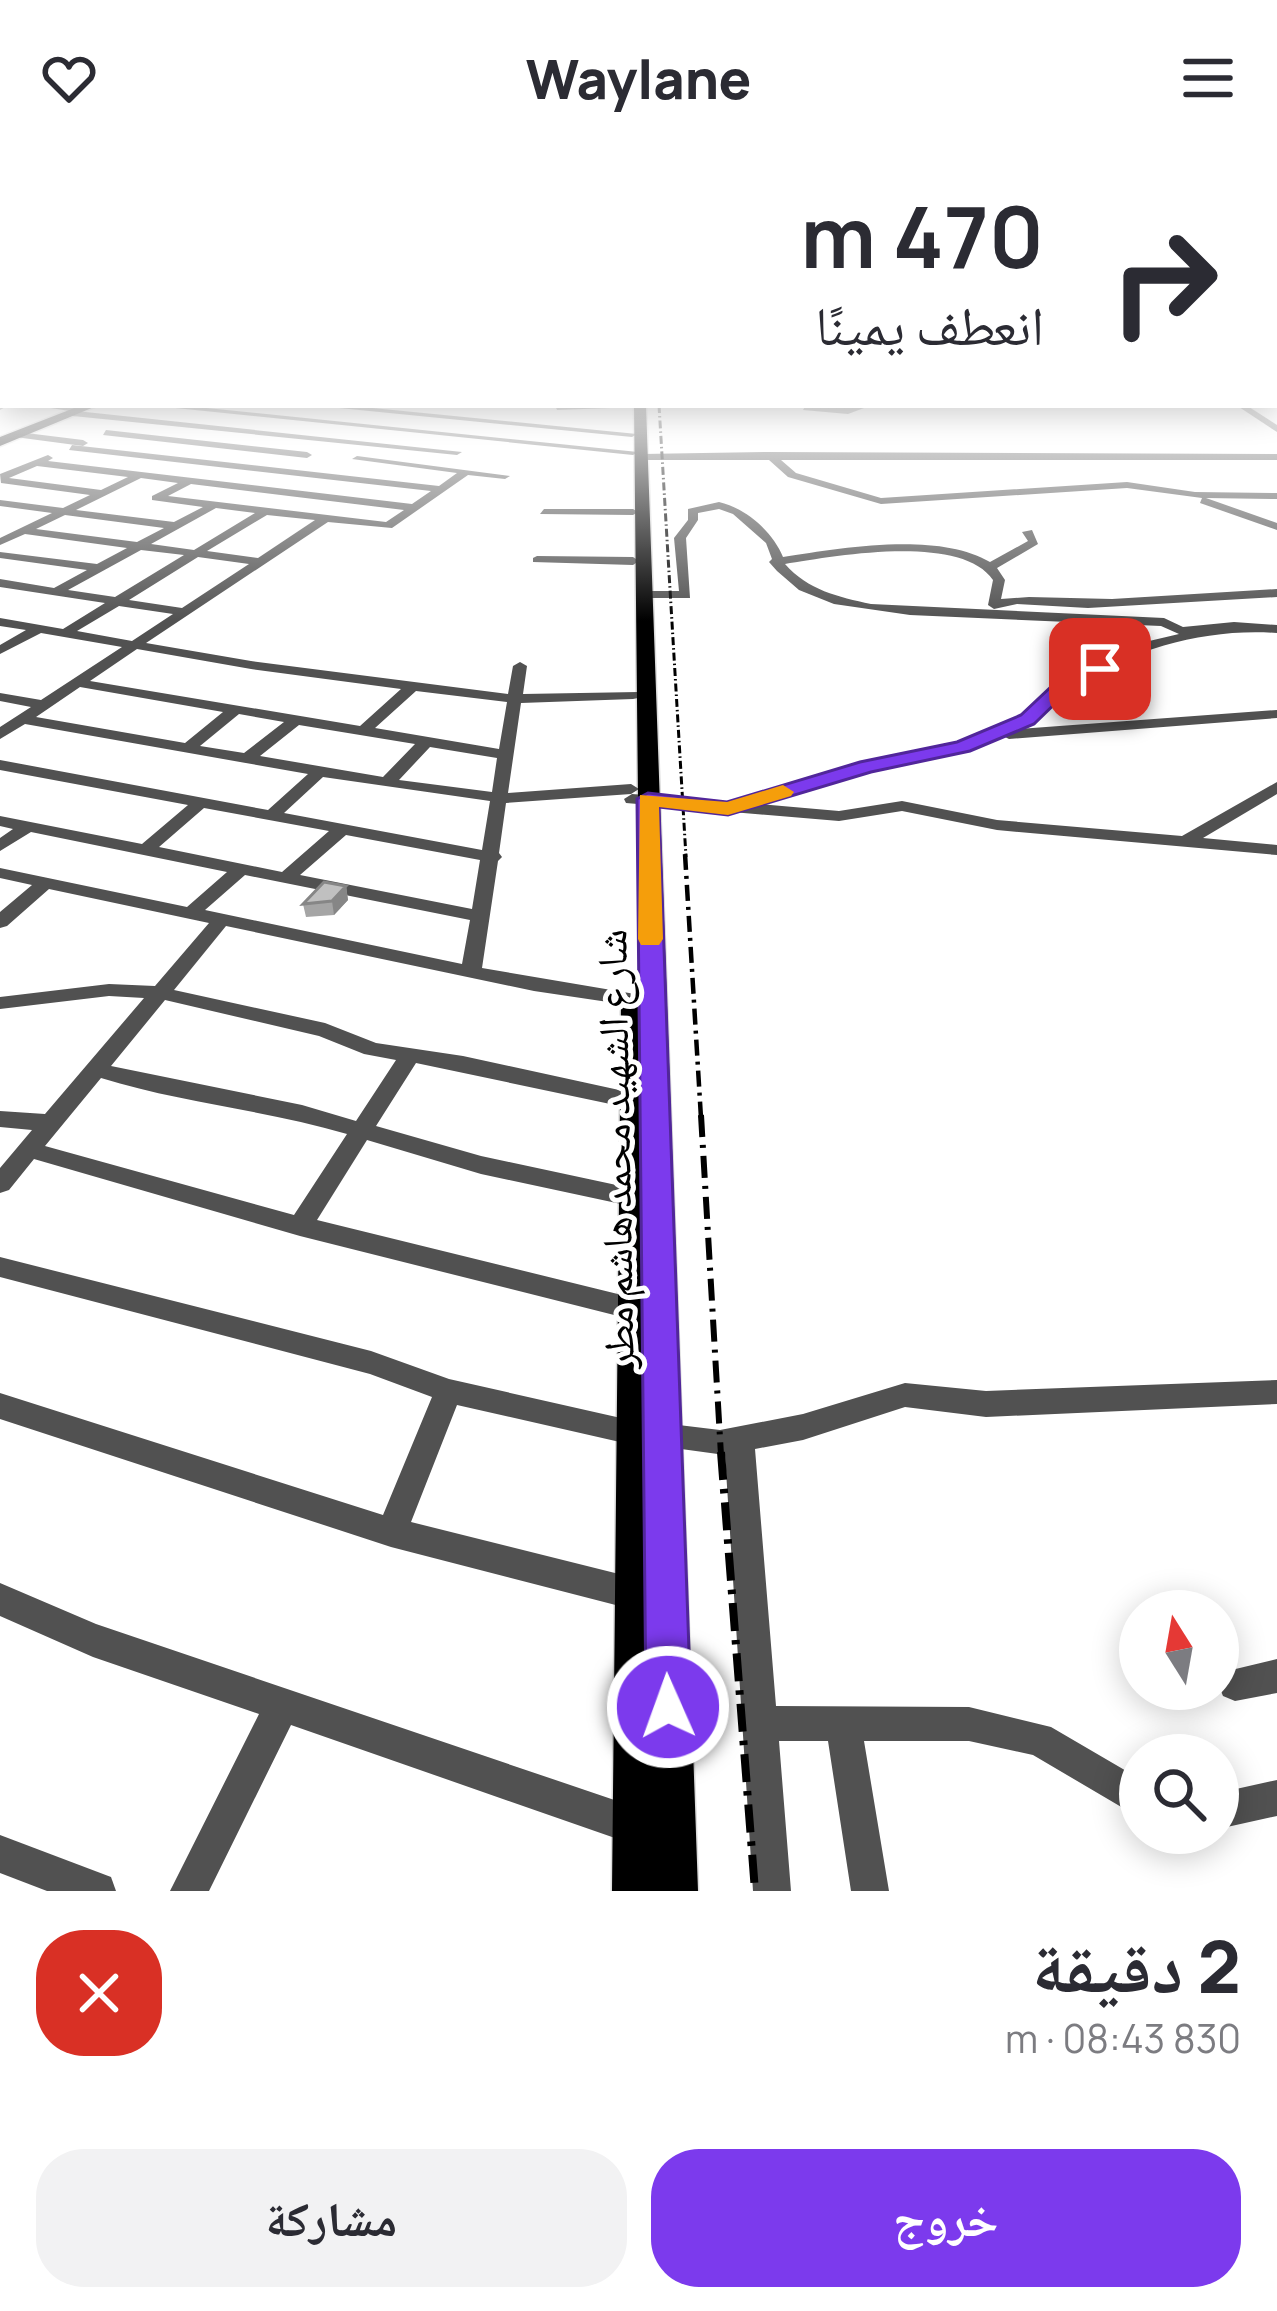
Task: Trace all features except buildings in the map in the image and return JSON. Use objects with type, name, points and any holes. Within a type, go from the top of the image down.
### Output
[{"type":"main road","name":"شارع الشهيد محمد هاشم مطر","points":[[634,459],[633,695],[651,1709],[636,1827],[637,1891]]},
{"type":"main road","name":"شارع الشهيد محمد هاشم مطر","points":[[637,459],[642,595],[634,1309],[648,1434],[635,1594],[674,1891]]},
{"type":"street","points":[[1,478],[46,459]]},
{"type":"street","points":[[0,542],[172,459],[441,489]]},
{"type":"street","points":[[250,488],[298,459]]},
{"type":"street","points":[[329,476],[357,459],[505,476]]},
{"type":"street","points":[[435,468],[447,459]]},
{"type":"street","points":[[775,459],[793,475],[881,500],[1127,485],[1195,495],[1277,496]]},
{"type":"street","points":[[37,463],[415,508]]},
{"type":"street","points":[[156,498],[388,526],[466,472]]},
{"type":"street","points":[[1,478],[102,493]]},
{"type":"street","points":[[116,518],[190,481]]},
{"type":"street","points":[[67,632],[296,493]]},
{"type":"street","points":[[1195,495],[1277,527]]},
{"type":"street","points":[[0,503],[176,526]]},
{"type":"street","points":[[56,591],[214,505]]},
{"type":"street","points":[[642,595],[686,595],[680,538],[697,508],[741,511],[753,530],[771,542],[775,562],[793,580],[864,609],[1164,622],[1181,631],[1252,625],[1277,629]]},
{"type":"street","points":[[544,512],[632,512]]},
{"type":"street","points":[[0,734],[325,519]]},
{"type":"street","points":[[0,528],[261,562]]},
{"type":"street","points":[[990,567],[1034,542],[1028,532]]},
{"type":"street","points":[[775,562],[838,553],[976,556],[999,580],[994,605]]},
{"type":"street","points":[[0,555],[100,568]]},
{"type":"street","points":[[0,580],[34,560]]},
{"type":"street","points":[[538,560],[633,561]]},
{"type":"street","points":[[0,580],[184,612]]},
{"type":"street","points":[[978,613],[1016,600],[1094,604],[1210,592],[1277,593]]},
{"type":"street","points":[[0,622],[251,665],[514,699],[633,695]]},
{"type":"street","points":[[0,650],[40,628]]},
{"type":"street","points":[[728,809],[849,771],[952,750],[991,736],[1028,719],[1060,688],[1084,675],[1150,645],[1220,628]]},
{"type":"street","points":[[471,972],[520,666]]},
{"type":"street","points":[[79,683],[506,755]]},
{"type":"street","points":[[364,730],[414,685]]},
{"type":"street","points":[[0,697],[44,705]]},
{"type":"street","points":[[188,748],[236,710]]},
{"type":"street","points":[[991,736],[1277,714]]},
{"type":"street","points":[[23,719],[387,783],[502,798],[637,796],[728,809],[839,816],[902,806],[979,823],[1277,850]]},
{"type":"street","points":[[248,758],[296,719]]},
{"type":"street","points":[[387,783],[427,741]]},
{"type":"street","points":[[0,765],[493,856]]},
{"type":"street","points":[[271,816],[320,771]]},
{"type":"street","points":[[1184,843],[1277,787]]},
{"type":"street","points":[[146,850],[200,802]]},
{"type":"street","points":[[0,821],[482,917]]},
{"type":"street","points":[[0,846],[27,827]]},
{"type":"street","points":[[287,877],[342,829]]},
{"type":"street","points":[[192,912],[242,868]]},
{"type":"street","points":[[0,872],[471,972],[634,1000]]},
{"type":"street","points":[[0,922],[46,882]]},
{"type":"street","points":[[0,1184],[222,919]]},
{"type":"street","points":[[0,1003],[109,990],[160,993],[325,1030],[371,1049],[634,1101]]},
{"type":"street","points":[[300,1226],[411,1054]]},
{"type":"street","points":[[98,1069],[365,1129],[482,1165],[635,1198]]},
{"type":"street","points":[[0,1119],[53,1123]]},
{"type":"street","points":[[32,1150],[300,1226],[634,1309]]},
{"type":"street","points":[[0,1267],[371,1363],[449,1391],[648,1434],[720,1443],[803,1426],[905,1395],[986,1404],[1277,1392]]},
{"type":"street","points":[[391,1532],[449,1391]]},
{"type":"street","points":[[0,1406],[391,1532],[635,1594]]},
{"type":"street","points":[[739,1439],[772,1891]]},
{"type":"street","points":[[0,1599],[93,1640],[636,1827]]},
{"type":"street","points":[[1239,1683],[1277,1676]]},
{"type":"street","points":[[189,1891],[282,1706]]},
{"type":"street","points":[[760,1723],[969,1724],[1039,1739],[1119,1788]]},
{"type":"street","points":[[843,1723],[870,1891]]},
{"type":"street","points":[[1239,1806],[1277,1798]]},
{"type":"street","points":[[0,1854],[97,1891]]},
{"type":"railway","points":[[662,459],[686,857]]},
{"type":"railway","points":[[685,854],[701,1118]]},
{"type":"railway","points":[[701,1115],[721,1455]]},
{"type":"railway","points":[[721,1452],[755,1891]]},
{"type":"slow traffic","points":[[650,939],[648,799],[728,809],[783,792]]},
{"type":"route","points":[[668,1707],[648,799],[728,809],[867,766],[963,747],[1028,719],[1060,688],[1100,669]]}]
